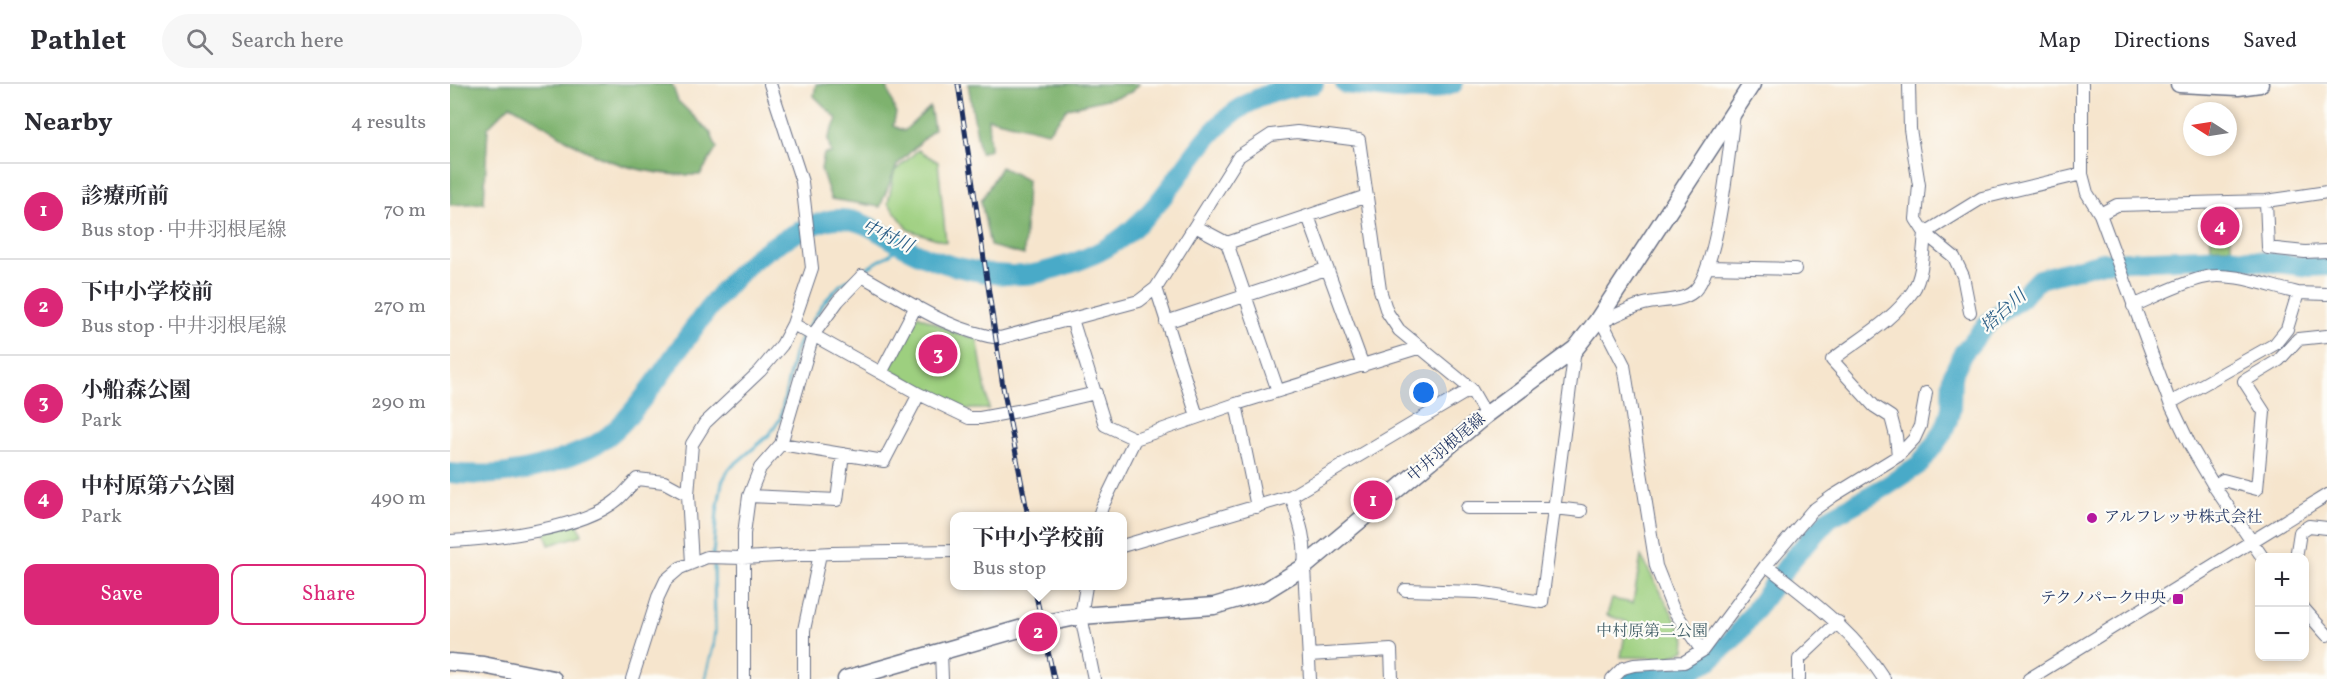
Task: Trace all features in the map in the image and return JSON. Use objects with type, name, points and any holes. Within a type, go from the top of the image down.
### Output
[{"type":"main road","points":[[2179,84],[2238,87],[2260,84]]},
{"type":"main road","name":"中井羽根尾線","points":[[846,679],[1023,628],[1081,616],[1214,606],[1265,591],[1304,567],[1486,415],[1575,349],[1599,321],[1748,86]]},
{"type":"main road","points":[[450,662],[483,665],[553,679]]},
{"type":"street","points":[[692,562],[688,495],[692,444],[705,423],[760,371],[796,326],[809,276],[811,260],[802,182],[770,84]]},
{"type":"street","points":[[1909,84],[1910,129],[1919,185],[1916,219],[1925,232],[1954,257],[1964,276],[1970,312]]},
{"type":"street","points":[[2082,84],[2082,174],[2086,193],[2100,214],[2170,403],[2190,445],[2214,486],[2259,553]]},
{"type":"street","points":[[1702,651],[1673,609],[1656,566],[1624,365],[1599,321],[1643,304],[1684,296],[1694,291],[1708,267],[1723,193],[1735,108]]},
{"type":"street","points":[[744,679],[743,558],[748,496],[760,468],[782,444],[813,335],[838,301],[862,276],[959,329],[982,336],[1000,338],[1139,301],[1156,288],[1239,156],[1271,135],[1297,132],[1359,140],[1380,290],[1387,312],[1399,330],[1471,389],[1486,415]]},
{"type":"street","points":[[1925,232],[1982,198],[2082,174]]},
{"type":"street","points":[[2100,214],[2117,205],[2266,201],[2327,192]]},
{"type":"street","points":[[1227,243],[1367,196]]},
{"type":"street","points":[[2266,201],[2268,248],[2305,252],[2327,251]]},
{"type":"street","points":[[1308,216],[1363,366]]},
{"type":"street","points":[[1195,226],[1227,243],[1278,391]]},
{"type":"street","points":[[1898,456],[1891,417],[1874,406],[1832,360],[1893,315],[1914,290],[1921,267],[1925,232]]},
{"type":"street","points":[[1708,267],[1795,269]]},
{"type":"street","points":[[1166,322],[1326,269]]},
{"type":"street","points":[[2133,306],[2202,278],[2215,276],[2234,278],[2298,293],[2327,294]]},
{"type":"street","points":[[1156,288],[1197,417]]},
{"type":"street","points":[[2170,403],[2276,344],[2287,329],[2298,293]]},
{"type":"street","points":[[881,373],[916,306]]},
{"type":"street","points":[[1072,318],[1105,425],[1135,439],[1236,404],[1421,348]]},
{"type":"street","points":[[796,326],[919,394],[969,418],[980,418],[1096,393]]},
{"type":"street","points":[[2214,486],[2223,480],[2257,489],[2264,412],[2244,381],[2279,360],[2298,339],[2327,336]]},
{"type":"street","points":[[1405,590],[1478,592],[1542,603],[1575,349]]},
{"type":"street","points":[[1127,545],[1291,496],[1471,389]]},
{"type":"street","points":[[1615,678],[1623,668],[1634,665],[1684,662],[1702,651],[1766,566],[1812,511],[1898,456],[1914,439],[1920,426],[1926,393]]},
{"type":"street","points":[[782,444],[884,461],[919,394]]},
{"type":"street","points":[[1236,404],[1257,507]]},
{"type":"street","points":[[1101,512],[1135,439]]},
{"type":"street","points":[[748,496],[837,500],[843,454]]},
{"type":"street","points":[[450,541],[489,539],[539,530],[586,516],[616,501],[637,479],[664,482],[688,495]]},
{"type":"street","points":[[2029,679],[2327,495]]},
{"type":"street","points":[[1291,496],[1303,531],[1306,551],[1304,567],[1310,679]]},
{"type":"street","points":[[1467,508],[1555,508],[1581,511]]},
{"type":"street","points":[[2297,553],[2300,532],[2309,526],[2327,528]]},
{"type":"street","points":[[632,679],[658,597],[666,580],[680,568],[692,562],[707,557],[743,558],[950,551]]},
{"type":"street","points":[[804,679],[804,630],[820,554]]},
{"type":"street","points":[[1766,566],[1838,622],[1872,660],[1884,679]]},
{"type":"street","points":[[1085,590],[1081,616],[1094,679]]},
{"type":"street","points":[[2309,615],[2327,635]]},
{"type":"street","points":[[1799,679],[1799,659],[1838,622]]},
{"type":"street","points":[[1309,655],[1391,650],[1392,679]]},
{"type":"street","points":[[940,652],[942,679]]},
{"type":"green space","points":[[450,84],[672,84],[678,101],[710,132],[717,148],[700,175],[647,171],[597,156],[510,105],[488,127],[484,203],[450,205]]},
{"type":"green space","points":[[816,84],[886,84],[896,113],[893,126],[904,131],[930,107],[934,129],[897,165],[880,207],[831,199],[821,169],[824,154],[831,153],[828,139],[837,119],[814,96]]},
{"type":"green space","points":[[968,84],[1139,84],[1131,92],[1120,96],[1068,108],[1048,132],[988,118],[990,149],[980,153]]},
{"type":"green space","points":[[918,150],[938,162],[946,242],[909,230],[888,203],[894,172]]},
{"type":"green space","points":[[1001,167],[1027,180],[1024,255],[990,246],[981,201]]},
{"type":"green space","points":[[2230,205],[2231,247],[2211,247],[2210,206]]},
{"type":"green space","points":[[918,315],[960,335],[977,338],[989,409],[965,409],[888,369]]},
{"type":"green space","points":[[577,521],[582,535],[549,545],[545,532]]},
{"type":"green space","name":"中村原第二公園","points":[[1641,556],[1686,639],[1685,650],[1668,658],[1621,657],[1627,622],[1607,615],[1612,599],[1633,603]]},
{"type":"waterway","name":"中村川","points":[[450,473],[477,475],[516,472],[554,462],[586,450],[607,437],[636,408],[699,320],[736,276],[767,250],[805,229],[829,220],[847,219],[873,228],[919,254],[954,266],[1010,275],[1028,275],[1054,269],[1095,254],[1124,236],[1149,213],[1204,142],[1223,122],[1246,104],[1276,92],[1314,84]]},
{"type":"waterway","name":"中村川","points":[[1345,84],[1429,91],[1453,84]]},
{"type":"waterway","points":[[807,329],[825,301],[840,285],[903,246]]},
{"type":"waterway","name":"塔台川","points":[[1632,679],[1682,675],[1708,662],[1736,636],[1793,558],[1829,518],[1887,486],[1920,464],[1942,434],[1948,420],[1951,408],[1952,376],[1963,353],[1989,322],[2019,300],[2039,279],[2103,262],[2228,257],[2310,267],[2327,266]]},
{"type":"waterway","points":[[713,555],[722,482],[729,469],[769,435],[780,419],[794,354],[803,335]]},
{"type":"waterway","points":[[705,679],[715,631],[714,562]]},
{"type":"railway","points":[[958,84],[1003,387],[1027,512]]},
{"type":"railway","points":[[1035,590],[1054,679]]},
{"type":"place","name":"中村原第六公園","points":[[2220,226]]},
{"type":"place","name":"小船森公園","points":[[938,354]]},
{"type":"place","name":"診療所前","points":[[1373,500]]},
{"type":"place","name":"アルフレッサ株式会社","points":[[2092,518]]},
{"type":"place","name":"テクノパーク中央","points":[[2178,599]]},
{"type":"place","name":"下中小学校前","points":[[1038,632]]}]
